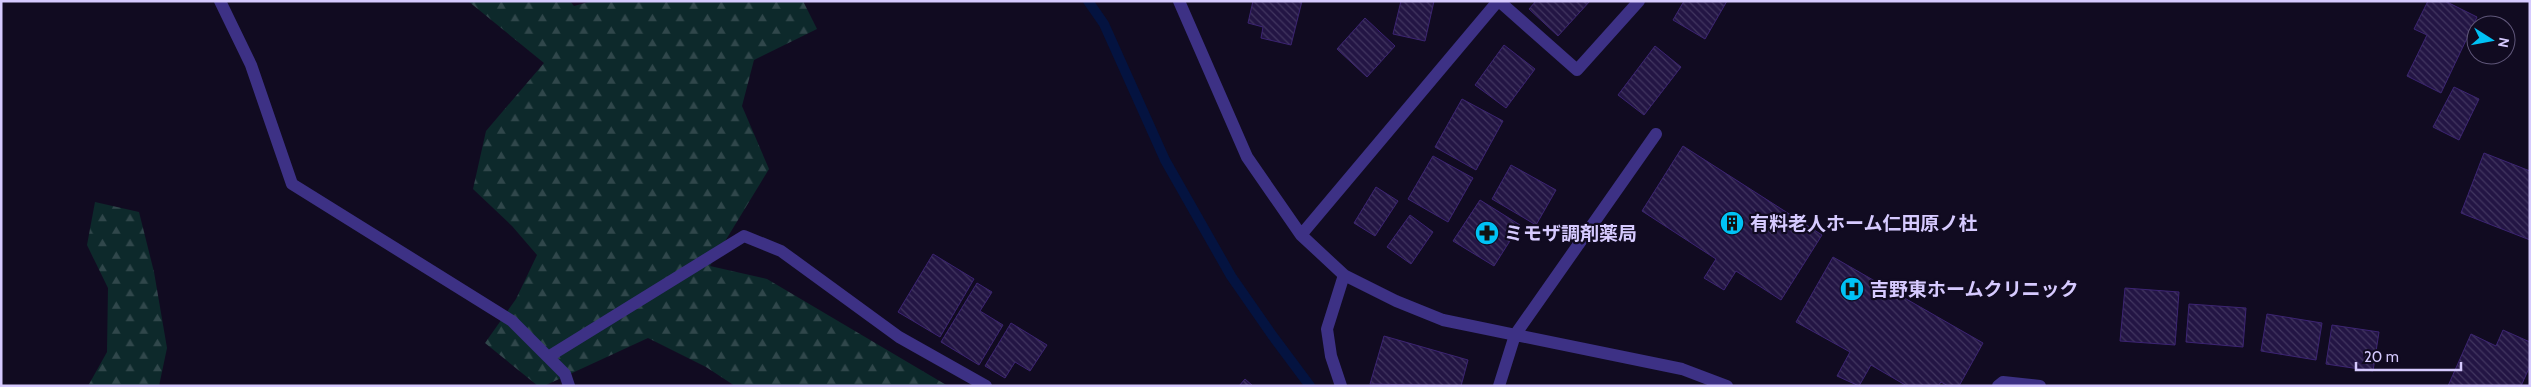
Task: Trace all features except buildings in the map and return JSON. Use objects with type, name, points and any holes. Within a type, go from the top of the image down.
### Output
[{"type":"street","points":[[220,1],[251,65],[292,184],[512,321],[565,374],[569,386]]},
{"type":"street","points":[[1179,1],[1247,157],[1301,235],[1344,275],[1396,301],[1444,320],[1682,369],[1727,386]]},
{"type":"street","points":[[1301,235],[1499,1],[1577,70],[1639,1]]},
{"type":"street","points":[[1499,386],[1515,335],[1656,134]]},
{"type":"street","points":[[548,357],[744,236],[781,251],[899,337],[986,386]]},
{"type":"street","points":[[1341,386],[1331,356],[1327,328],[1344,275]]},
{"type":"street","points":[[1998,386],[2003,382],[2040,386]]},
{"type":"green space","points":[[468,1],[570,1],[574,6],[592,1],[803,1],[817,29],[754,60],[742,106],[769,169],[710,266],[767,279],[948,386],[735,386],[706,367],[648,338],[544,386],[538,386],[485,343],[516,299],[537,255],[512,226],[473,189],[486,131],[544,63]]},
{"type":"green space","points":[[95,202],[139,212],[154,272],[167,348],[159,386],[88,386],[107,352],[108,288],[87,245]]},
{"type":"waterway","points":[[1088,1],[1104,24],[1165,160],[1231,276],[1310,386]]},
{"type":"place","name":"有料老人ホーム仁田原ノ杜","points":[[1732,223]]},
{"type":"place","name":"ミモザ調剤薬局","points":[[1487,233]]},
{"type":"place","name":"吉野東ホームクリニック","points":[[1852,289]]}]
